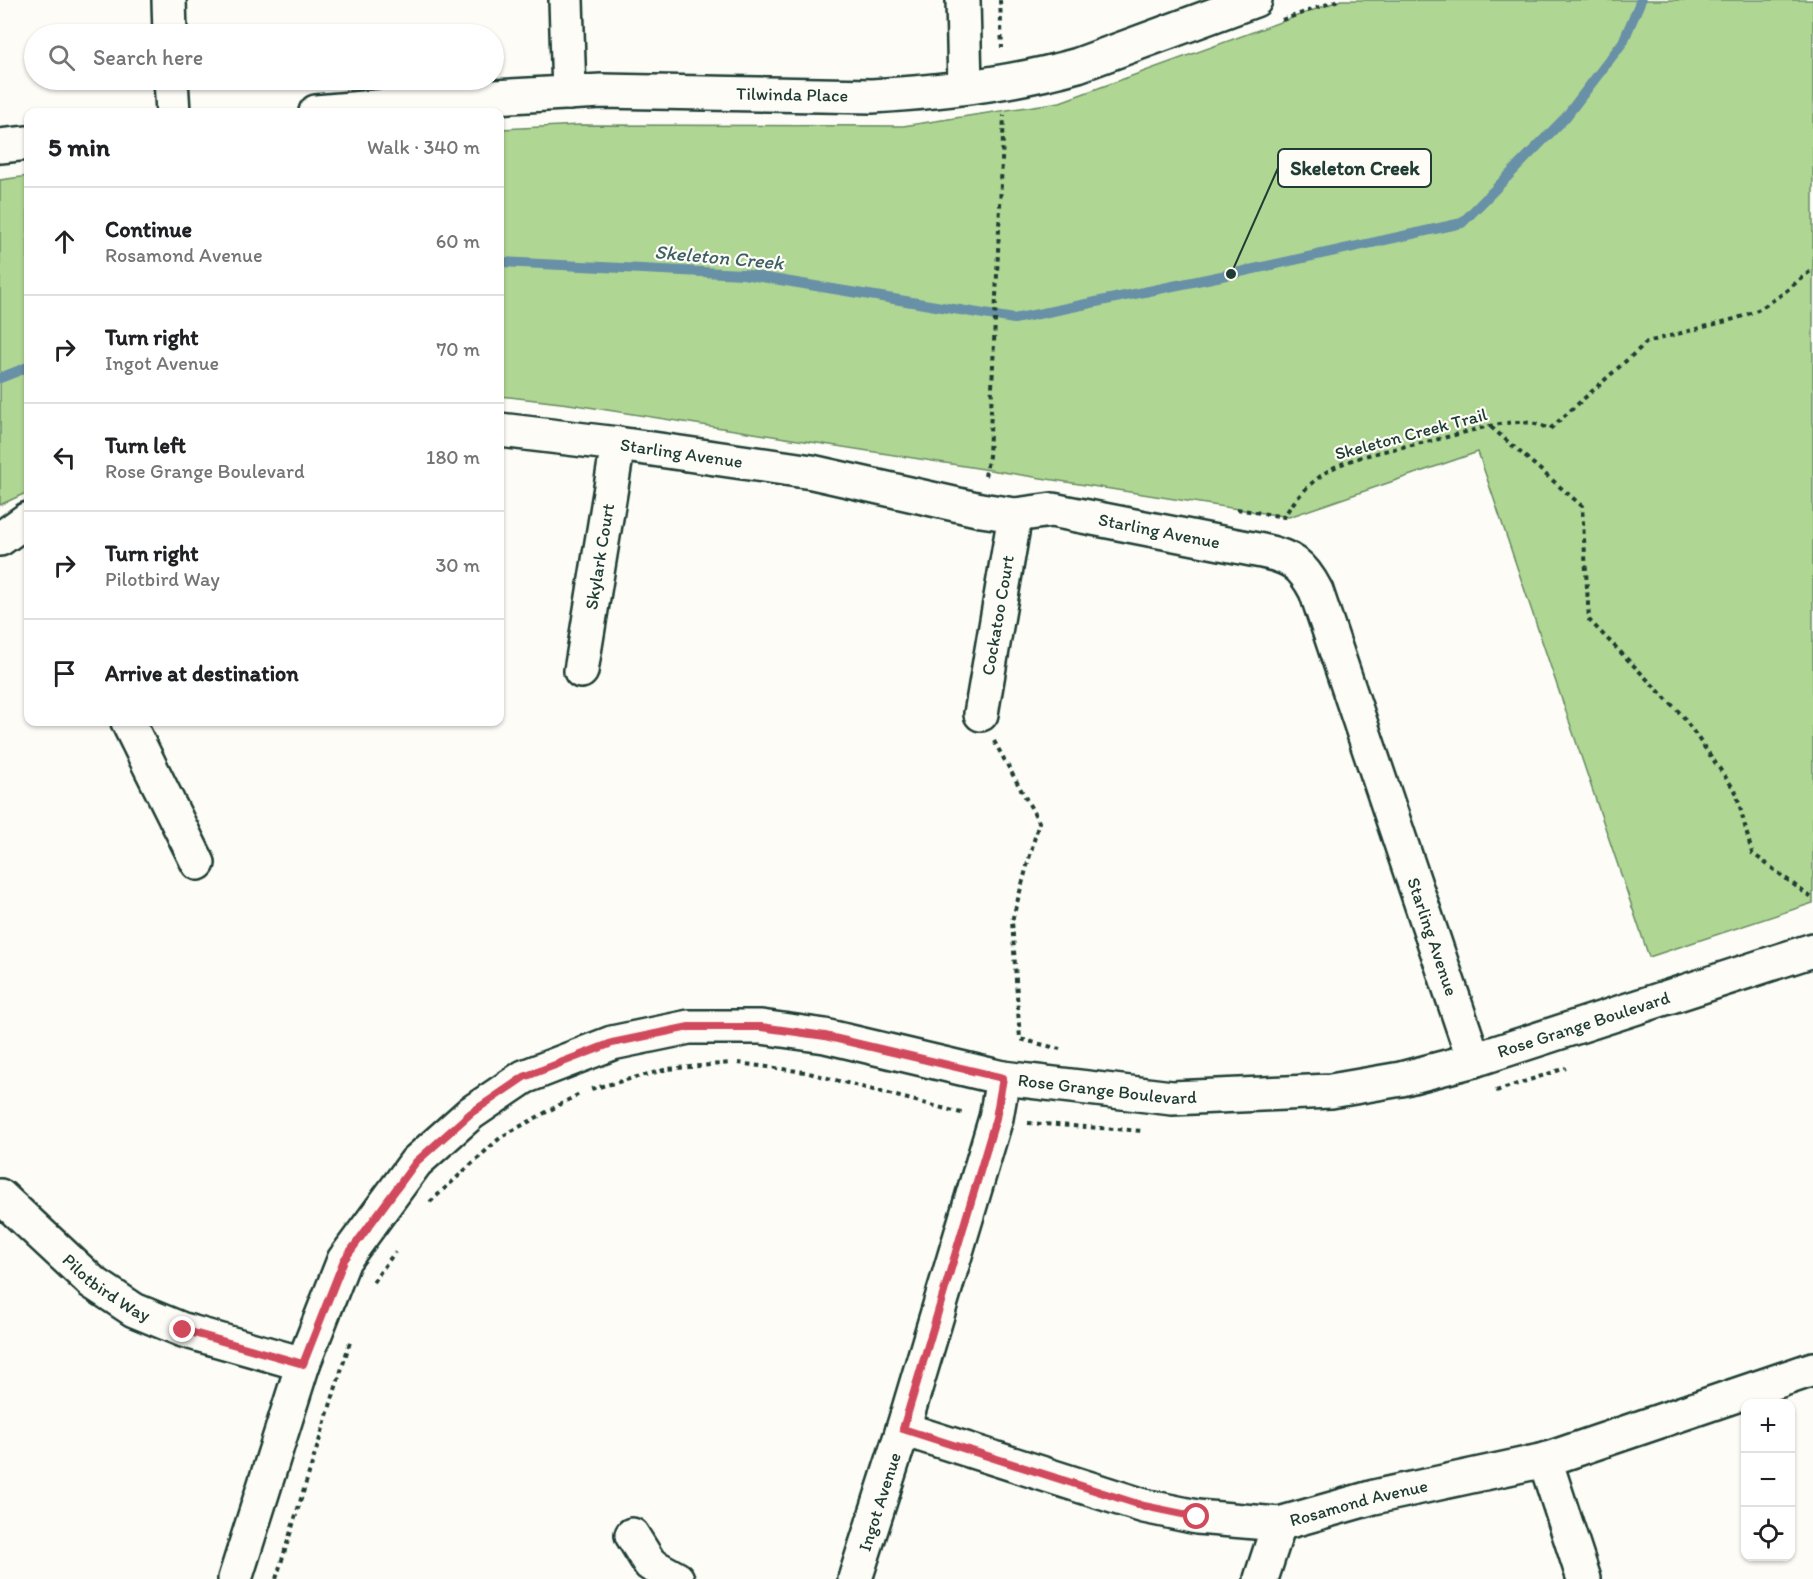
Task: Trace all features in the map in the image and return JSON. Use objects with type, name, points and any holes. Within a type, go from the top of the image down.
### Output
[{"type":"street","points":[[169,0],[170,24]]},
{"type":"street","points":[[566,0],[569,93]]},
{"type":"street","points":[[963,0],[965,87]]},
{"type":"street","name":"Tilwinda Place","points":[[363,108],[602,91],[872,96],[965,87],[1025,78],[1078,65],[1255,0]]},
{"type":"street","points":[[172,90],[173,108]]},
{"type":"street","points":[[0,146],[24,143]]},
{"type":"street","name":"Starling Avenue","points":[[504,430],[618,444],[812,472],[981,510],[1015,515],[1052,510],[1262,550],[1279,554],[1295,562],[1308,576],[1316,591],[1474,1060]]},
{"type":"street","name":"Skylark Court","points":[[581,671],[618,444]]},
{"type":"street","name":"Cockatoo Court","points":[[981,714],[1015,515]]},
{"type":"street","points":[[0,539],[24,522]]},
{"type":"street","points":[[130,726],[198,863]]},
{"type":"street","name":"Rose Grange Boulevard","points":[[235,1579],[303,1364],[344,1260],[416,1162],[471,1113],[524,1077],[612,1043],[689,1027],[761,1027],[825,1036],[1003,1078],[1172,1098],[1331,1091],[1401,1079],[1474,1060],[1813,950]]},
{"type":"street","name":"Ingot Avenue","points":[[855,1579],[903,1429],[996,1118],[1003,1078]]},
{"type":"street","name":"Pilotbird Way","points":[[0,1196],[92,1282],[134,1310],[183,1330],[303,1364]]},
{"type":"street","name":"Rosamond Avenue","points":[[903,1429],[1144,1506],[1197,1517],[1279,1524],[1374,1497],[1545,1460],[1813,1369]]},
{"type":"street","points":[[1545,1460],[1584,1579]]},
{"type":"street","points":[[1261,1579],[1279,1524]]},
{"type":"street","points":[[632,1534],[650,1564],[677,1579]]},
{"type":"path","points":[[989,456],[1004,135]]},
{"type":"path","name":"Skeleton Creek Trail","points":[[1227,508],[1284,517],[1309,486],[1330,470],[1356,459],[1518,422],[1534,423],[1550,429],[1647,342],[1738,318],[1760,309],[1813,269]]},
{"type":"path","points":[[1491,427],[1582,506],[1589,620],[1681,714],[1695,733],[1736,792],[1752,853],[1813,899]]},
{"type":"path","points":[[986,476],[994,477]]},
{"type":"path","points":[[981,714],[1003,759],[1039,822],[1012,921],[1020,1040],[1069,1051],[1061,1126]]},
{"type":"path","points":[[424,1211],[430,1202],[501,1137],[584,1091],[668,1069],[735,1062],[805,1072],[961,1114],[1061,1126],[1146,1131]]},
{"type":"path","points":[[1487,1092],[1510,1088],[1574,1065]]},
{"type":"path","points":[[372,1284],[398,1248]]},
{"type":"path","points":[[276,1579],[352,1337]]},
{"type":"green space","points":[[1341,0],[1813,0],[1813,903],[1649,957],[1478,452],[1289,517],[569,404],[504,396],[504,129],[580,125],[903,126],[1060,102]]},
{"type":"green space","points":[[24,177],[24,494],[0,505],[0,180]]},
{"type":"waterway","name":"Skeleton Creek","points":[[504,262],[743,274],[1014,319],[1462,223],[1565,118],[1623,42],[1641,0]]},
{"type":"waterway","name":"Skeleton Creek","points":[[0,378],[24,369]]},
{"type":"place","name":"Skeleton Creek","points":[[1231,274]]},
{"type":"route","points":[[183,1330],[303,1364],[344,1260],[416,1162],[471,1113],[524,1077],[612,1043],[689,1027],[761,1027],[825,1036],[1003,1078],[996,1118],[903,1429],[1144,1506],[1197,1517]]}]
